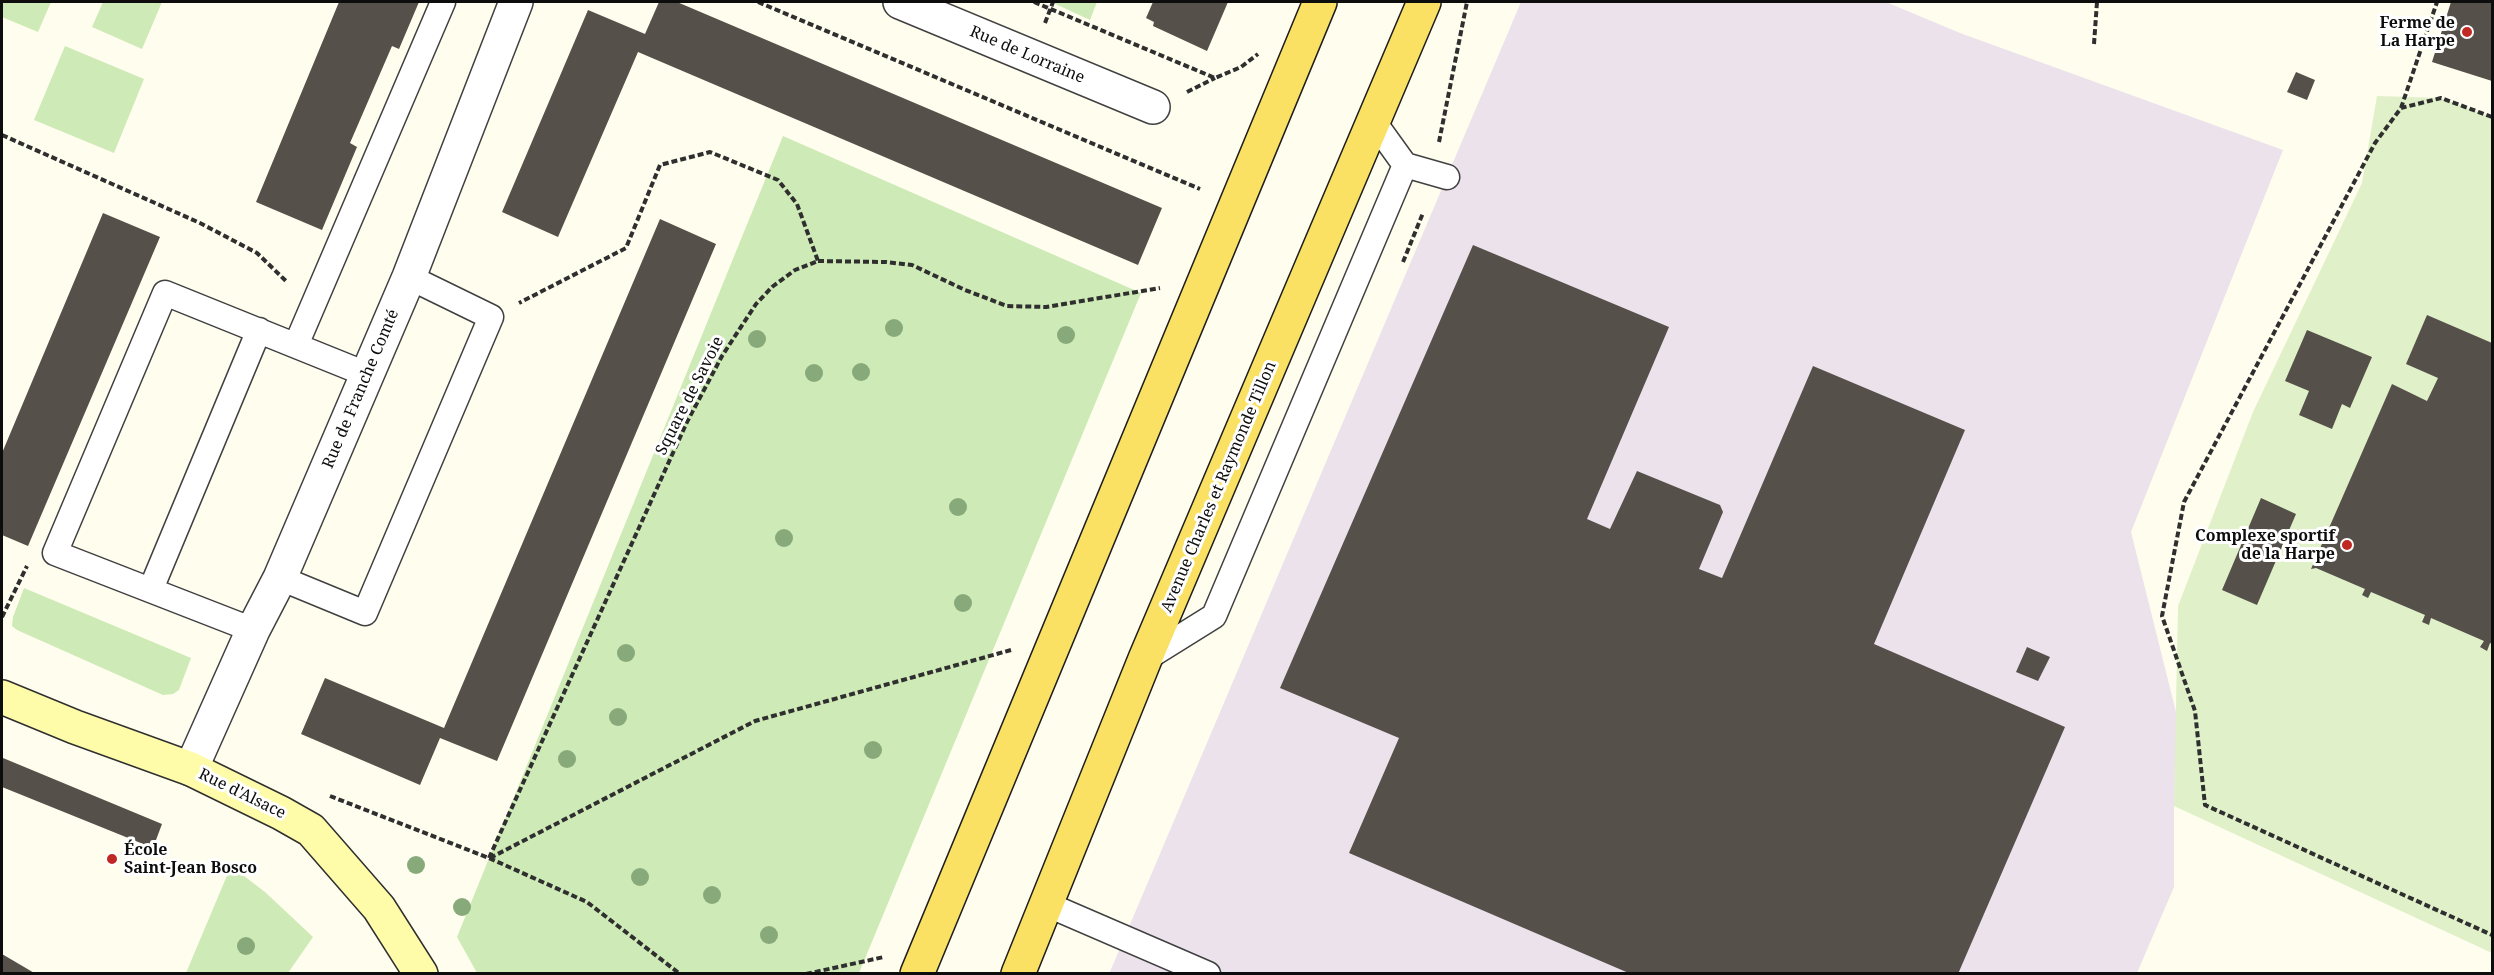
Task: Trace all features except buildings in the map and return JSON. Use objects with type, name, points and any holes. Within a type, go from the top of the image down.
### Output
[{"type":"main road","points":[[917,974],[1320,2]]},
{"type":"main road","name":"Avenue Charles et Raymonde Tillon","points":[[1018,974],[1145,660],[1424,2]]},
{"type":"street","name":"Rue de Franche Comté","points":[[191,769],[253,630],[280,578],[409,277],[516,2]]},
{"type":"street","name":"Rue de Lorraine","points":[[900,2],[1154,108]]},
{"type":"street","name":"Rue d'Alsace","points":[[2,697],[75,727],[191,769],[311,830],[379,908],[421,974]]},
{"type":"street","points":[[935,974],[1001,771]]},
{"type":"lane","points":[[296,345],[443,2]]},
{"type":"lane","points":[[1374,122],[1405,165],[1447,177]]},
{"type":"lane","points":[[1145,660],[1214,616],[1405,165]]},
{"type":"lane","points":[[280,578],[365,613],[491,318],[409,277]]},
{"type":"lane","points":[[253,630],[56,553],[165,293],[366,374]]},
{"type":"lane","points":[[151,589],[259,330]]},
{"type":"lane","points":[[1046,904],[1209,974]]},
{"type":"path","points":[[758,2],[1200,189]]},
{"type":"path","points":[[1034,2],[1215,78],[1241,67],[1260,51]]},
{"type":"path","points":[[2094,44],[2097,2]]},
{"type":"path","points":[[2437,2],[2401,108],[2375,144],[2184,502],[2162,616],[2195,711],[2205,805],[2493,935]]},
{"type":"path","points":[[2401,108],[2441,98],[2493,117]]},
{"type":"path","points":[[2,135],[219,233],[257,254],[294,289],[314,303]]},
{"type":"path","points":[[491,318],[626,248],[660,165],[710,152],[778,180],[797,204],[818,261],[886,262],[912,265],[934,273],[964,290],[1007,306],[1046,307],[1160,288]]},
{"type":"path","name":"Square de Savoie","points":[[489,858],[687,422],[722,356],[756,304],[772,287],[795,270],[818,261]]},
{"type":"path","points":[[2,617],[33,553],[56,553]]},
{"type":"path","points":[[489,858],[755,721],[1011,650]]},
{"type":"path","points":[[281,813],[322,793],[489,858],[587,902],[680,974]]},
{"type":"path","points":[[806,974],[885,957]]},
{"type":"shaded area","points":[[1521,2],[1886,2],[1960,33],[2283,150],[2131,532],[2179,724],[2197,731],[2174,806],[2174,887],[2137,973],[1109,974]]},
{"type":"green space","points":[[2,2],[51,2],[38,32],[2,17]]},
{"type":"green space","points":[[103,2],[162,2],[142,49],[92,27]]},
{"type":"green space","points":[[1051,2],[1097,2],[1090,20]]},
{"type":"green space","points":[[65,46],[144,79],[114,153],[34,120]]},
{"type":"green space","name":"Complexe sportif de la Harpe","points":[[2377,96],[2441,98],[2492,117],[2492,953],[2174,806],[2178,606],[2253,412],[2362,183]]},
{"type":"green space","points":[[783,136],[1141,293],[859,973],[477,973],[457,937]]},
{"type":"green space","points":[[24,588],[191,658],[179,690],[173,694],[163,695],[17,630],[12,626],[13,617]]},
{"type":"green space","points":[[231,866],[265,892],[313,937],[288,973],[186,973]]},
{"type":"place","name":"Ferme de La Harpe","points":[[2467,32]]},
{"type":"place","name":"Complexe sportif de la Harpe","points":[[2347,545]]},
{"type":"place","name":"École Saint-Jean Bosco","points":[[112,859]]}]
